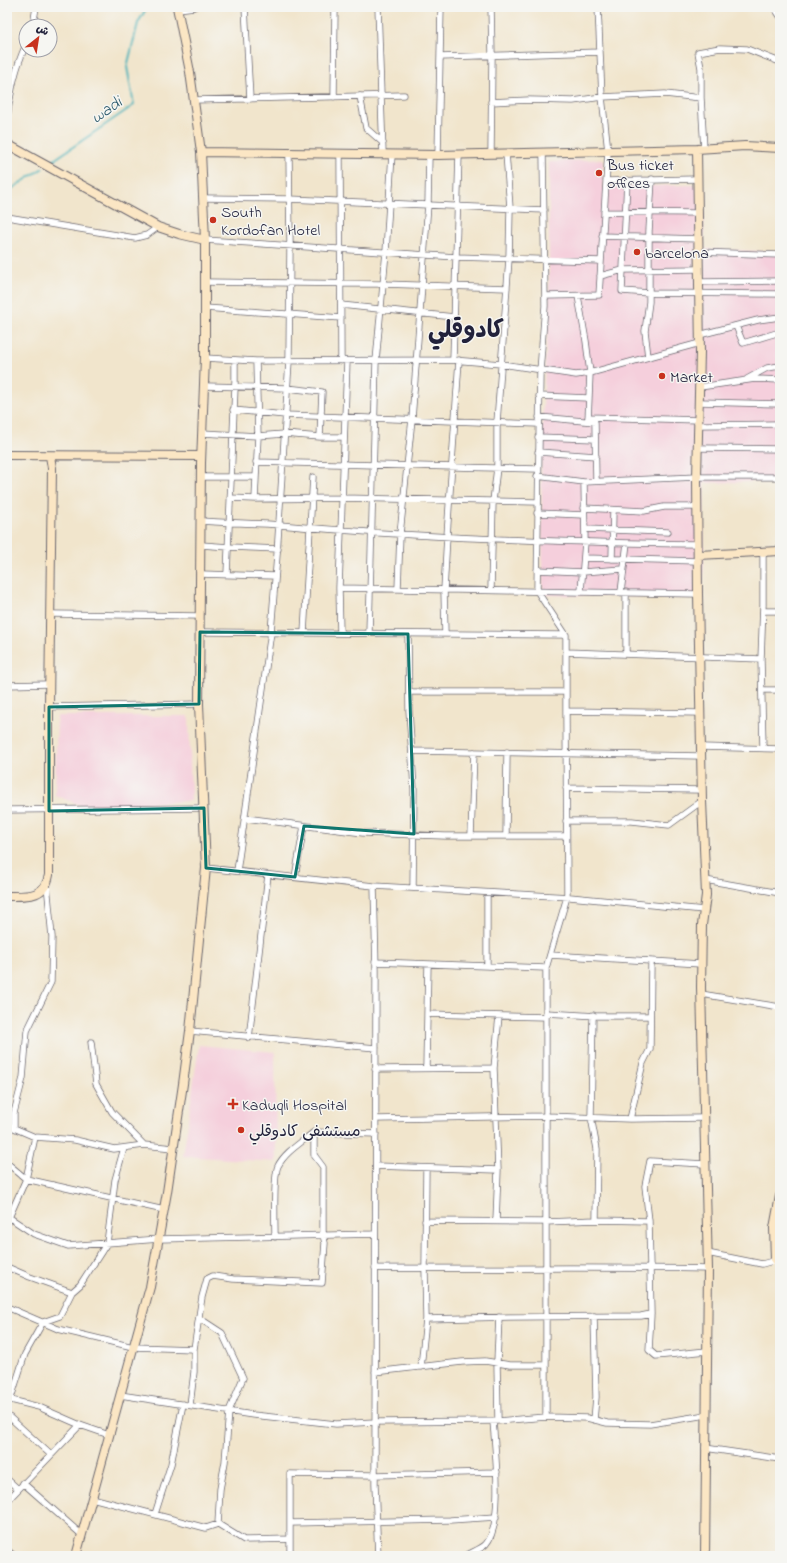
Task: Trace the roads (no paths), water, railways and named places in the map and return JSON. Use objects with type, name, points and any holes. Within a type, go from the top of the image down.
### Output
[{"type":"street","points":[[34,18],[36,7]]},
{"type":"street","points":[[76,1556],[150,1286],[159,1240],[174,1148],[190,1031],[206,868],[199,704],[201,456],[205,358],[205,240],[201,152],[194,100],[178,8],[194,7]]},
{"type":"street","points":[[245,7],[250,99]]},
{"type":"street","points":[[334,97],[335,7]]},
{"type":"street","points":[[369,633],[376,361],[389,203],[388,154],[383,143],[378,7]]},
{"type":"street","points":[[438,155],[440,7]]},
{"type":"street","points":[[491,7],[491,153]]},
{"type":"street","points":[[545,296],[599,295],[608,151],[602,97],[598,7]]},
{"type":"street","points":[[774,7],[780,16]]},
{"type":"street","points":[[705,1556],[708,1269],[701,994],[702,925],[705,880],[700,713],[697,477],[700,339],[697,179],[700,149],[701,98],[698,52],[720,48],[747,49],[780,62]]},
{"type":"street","points":[[440,57],[600,52]]},
{"type":"street","points":[[7,117],[11,91],[20,58]]},
{"type":"street","points":[[492,102],[573,101],[602,97],[665,94],[701,98]]},
{"type":"street","points":[[194,100],[404,95]]},
{"type":"street","points":[[360,96],[366,128],[383,143]]},
{"type":"street","points":[[7,144],[158,227],[205,240],[456,257],[601,261]]},
{"type":"street","points":[[201,152],[438,155],[700,149],[745,146],[780,148]]},
{"type":"street","points":[[237,871],[271,632],[278,548],[289,361],[289,152]]},
{"type":"street","points":[[543,152],[545,296],[538,421],[536,591],[566,635],[567,897],[546,968],[546,1417]]},
{"type":"street","points":[[491,590],[492,538],[497,468],[497,422],[509,259],[510,208],[506,153]]},
{"type":"street","points":[[340,154],[341,318],[344,361],[345,416],[339,588],[340,633]]},
{"type":"street","points":[[445,634],[444,590],[452,467],[456,360],[454,317],[459,154]]},
{"type":"street","points":[[398,589],[400,534],[412,419],[428,204],[429,155]]},
{"type":"street","points":[[648,356],[645,331],[649,302],[648,238],[652,179]]},
{"type":"street","points":[[606,181],[697,179]]},
{"type":"street","points":[[628,180],[622,291],[649,294],[780,294]]},
{"type":"street","points":[[203,198],[289,199],[544,210]]},
{"type":"street","points":[[604,212],[650,211],[697,213]]},
{"type":"street","points":[[7,217],[135,238],[147,235],[158,227]]},
{"type":"street","points":[[602,236],[698,239]]},
{"type":"street","points":[[698,252],[780,255]]},
{"type":"street","points":[[600,276],[623,270],[698,269]]},
{"type":"street","points":[[698,282],[780,281]]},
{"type":"street","points":[[205,282],[383,284],[507,288]]},
{"type":"street","points":[[578,296],[590,373],[588,419]]},
{"type":"street","points":[[341,305],[454,317]]},
{"type":"street","points":[[205,308],[341,318]]},
{"type":"street","points":[[205,358],[256,361],[456,360],[501,364],[540,371],[576,375],[590,373],[648,356],[736,326],[758,320],[780,317]]},
{"type":"street","points":[[736,326],[743,343],[780,332]]},
{"type":"street","points":[[227,574],[235,360]]},
{"type":"street","points":[[255,499],[258,436],[256,361]]},
{"type":"street","points":[[744,381],[767,368],[780,366]]},
{"type":"street","points":[[700,387],[754,380],[780,380]]},
{"type":"street","points":[[204,386],[287,388],[322,392],[320,437]]},
{"type":"street","points":[[539,396],[588,398]]},
{"type":"street","points":[[699,402],[780,404]]},
{"type":"street","points":[[233,410],[285,415],[322,415],[497,422],[588,419],[780,424]]},
{"type":"street","points":[[588,419],[595,422],[596,481]]},
{"type":"street","points":[[202,433],[258,436],[284,434],[344,437]]},
{"type":"street","points":[[538,437],[595,439]]},
{"type":"street","points":[[698,448],[780,448]]},
{"type":"street","points":[[538,452],[596,456]]},
{"type":"street","points":[[7,455],[201,456]]},
{"type":"street","points":[[14,1128],[14,1113],[23,1078],[27,1031],[51,982],[52,937],[47,884],[49,875],[49,684],[52,468],[50,456]]},
{"type":"street","points":[[256,462],[283,464],[344,463],[373,466],[538,469]]},
{"type":"street","points":[[201,476],[256,477]]},
{"type":"street","points":[[538,476],[584,482],[697,477],[780,476]]},
{"type":"street","points":[[304,633],[313,477]]},
{"type":"street","points":[[581,592],[585,542],[584,482]]},
{"type":"street","points":[[230,498],[342,498],[372,500],[537,502]]},
{"type":"street","points":[[584,508],[644,511],[664,507],[698,508]]},
{"type":"street","points":[[612,559],[613,510]]},
{"type":"street","points":[[537,513],[584,515]]},
{"type":"street","points":[[201,522],[279,525],[372,534],[613,543],[698,544]]},
{"type":"street","points":[[585,529],[668,532]]},
{"type":"street","points":[[626,654],[623,569],[627,543]]},
{"type":"street","points":[[201,545],[278,548]]},
{"type":"street","points":[[584,558],[625,560],[698,558],[780,551]]},
{"type":"street","points":[[763,552],[761,659],[763,748]]},
{"type":"street","points":[[537,570],[583,572],[623,569]]},
{"type":"street","points":[[200,574],[275,576]]},
{"type":"street","points":[[339,588],[698,594]]},
{"type":"street","points":[[763,611],[780,611]]},
{"type":"street","points":[[50,614],[200,616]]},
{"type":"street","points":[[200,632],[566,635]]},
{"type":"street","points":[[408,634],[409,692],[414,789],[413,888]]},
{"type":"street","points":[[566,652],[761,659]]},
{"type":"street","points":[[7,685],[49,684]]},
{"type":"street","points":[[762,690],[780,690]]},
{"type":"street","points":[[409,692],[566,692]]},
{"type":"street","points":[[49,707],[199,704]]},
{"type":"street","points":[[566,711],[700,713]]},
{"type":"street","points":[[412,751],[701,752],[780,748]]},
{"type":"street","points":[[471,836],[474,752]]},
{"type":"street","points":[[506,836],[507,752]]},
{"type":"street","points":[[566,788],[702,790]]},
{"type":"street","points":[[566,821],[632,821],[669,825],[702,801]]},
{"type":"street","points":[[7,810],[49,811],[204,808]]},
{"type":"street","points":[[244,818],[363,833],[471,836],[566,836]]},
{"type":"street","points":[[295,877],[304,826]]},
{"type":"street","points":[[206,868],[374,886],[567,897],[704,910]]},
{"type":"street","points":[[249,1038],[268,874]]},
{"type":"street","points":[[705,880],[780,893]]},
{"type":"street","points":[[7,896],[29,896],[41,892],[47,884]]},
{"type":"street","points":[[374,886],[376,962],[375,1475],[378,1556]]},
{"type":"street","points":[[487,893],[487,966]]},
{"type":"street","points":[[550,955],[701,964]]},
{"type":"street","points":[[376,962],[546,968]]},
{"type":"street","points":[[630,1119],[643,1063],[650,1049],[649,1016],[652,962]]},
{"type":"street","points":[[426,1068],[428,964]]},
{"type":"street","points":[[701,994],[780,1007]]},
{"type":"street","points":[[427,1014],[499,1016],[649,1016]]},
{"type":"street","points":[[593,1015],[591,1118],[597,1149],[596,1220]]},
{"type":"street","points":[[496,1221],[498,1170],[494,1068],[499,1016]]},
{"type":"street","points":[[190,1031],[249,1038],[376,1048]]},
{"type":"street","points":[[91,1042],[96,1084],[112,1112],[144,1145]]},
{"type":"street","points":[[376,1069],[494,1068]]},
{"type":"street","points":[[376,1119],[495,1116],[630,1119],[704,1118]]},
{"type":"street","points":[[7,1125],[35,1136],[75,1140],[114,1149],[144,1145],[174,1148]]},
{"type":"street","points":[[275,1237],[277,1167],[290,1152],[314,1132],[376,1134]]},
{"type":"street","points":[[190,1405],[194,1372],[194,1350],[202,1297],[207,1279],[213,1276],[233,1279],[322,1283],[325,1243],[323,1235],[323,1167],[314,1155],[314,1132]]},
{"type":"street","points":[[35,1136],[26,1179],[8,1218],[34,1234],[68,1246],[159,1240],[375,1234]]},
{"type":"street","points":[[109,1435],[80,1425],[39,1407],[9,1399],[25,1354],[42,1322],[60,1316],[72,1292],[80,1285],[107,1243],[115,1180],[124,1148]]},
{"type":"street","points":[[705,1164],[650,1161],[645,1186],[649,1221],[651,1314],[649,1350],[656,1356],[707,1351]]},
{"type":"street","points":[[7,1163],[26,1179],[113,1197],[164,1210]]},
{"type":"street","points":[[376,1166],[498,1170]]},
{"type":"street","points":[[421,1368],[426,1319],[426,1168]]},
{"type":"street","points":[[707,1253],[762,1264],[777,1260],[774,1228],[780,1196]]},
{"type":"street","points":[[426,1221],[649,1221]]},
{"type":"street","points":[[7,1267],[72,1292]]},
{"type":"street","points":[[375,1268],[708,1269]]},
{"type":"street","points":[[7,1308],[58,1329],[133,1347],[194,1350]]},
{"type":"street","points":[[426,1319],[641,1316],[651,1314]]},
{"type":"street","points":[[594,1316],[596,1398],[594,1420]]},
{"type":"street","points":[[465,1556],[486,1544],[495,1524],[497,1472],[495,1421],[500,1317]]},
{"type":"street","points":[[200,1318],[222,1334],[242,1378],[229,1411],[225,1462],[220,1489],[218,1524]]},
{"type":"street","points":[[375,1372],[421,1368],[462,1362],[498,1362],[510,1365],[545,1365]]},
{"type":"street","points":[[120,1395],[229,1411],[336,1424],[375,1422],[495,1421],[546,1417],[587,1418],[607,1423],[650,1424],[706,1415]]},
{"type":"street","points":[[155,1514],[171,1464],[183,1404]]},
{"type":"street","points":[[7,1415],[51,1455]]},
{"type":"street","points":[[7,1501],[80,1425]]},
{"type":"street","points":[[705,1448],[780,1459]]},
{"type":"street","points":[[290,1556],[290,1474],[375,1475],[497,1472]]},
{"type":"street","points":[[7,1479],[18,1489]]},
{"type":"street","points":[[23,1483],[82,1535]]},
{"type":"street","points":[[92,1498],[206,1528],[218,1524]]},
{"type":"street","points":[[290,1523],[376,1520],[450,1520],[496,1517]]},
{"type":"street","points":[[218,1524],[244,1540],[290,1539]]},
{"type":"street","points":[[479,1548],[479,1556]]},
{"type":"street","points":[[7,1550],[14,1556]]},
{"type":"waterway","name":"wadi","points":[[48,164],[134,105],[127,67],[138,23],[147,7]]},
{"type":"waterway","name":"wadi","points":[[7,190],[10,190],[43,168]]},
{"type":"place","name":"Bus ticket offices","points":[[599,173]]},
{"type":"place","name":"South Kordofan Hotel","points":[[213,220]]},
{"type":"place","name":"barcelona","points":[[637,252]]},
{"type":"place","name":"Market","points":[[662,376]]},
{"type":"place","name":"Kaduqli Hospital","points":[[233,1104]]},
{"type":"place","name":"مستشفى كادوقلي","points":[[241,1130]]},
{"type":"district","name":"كادوقلي","points":[[466,329]]}]
